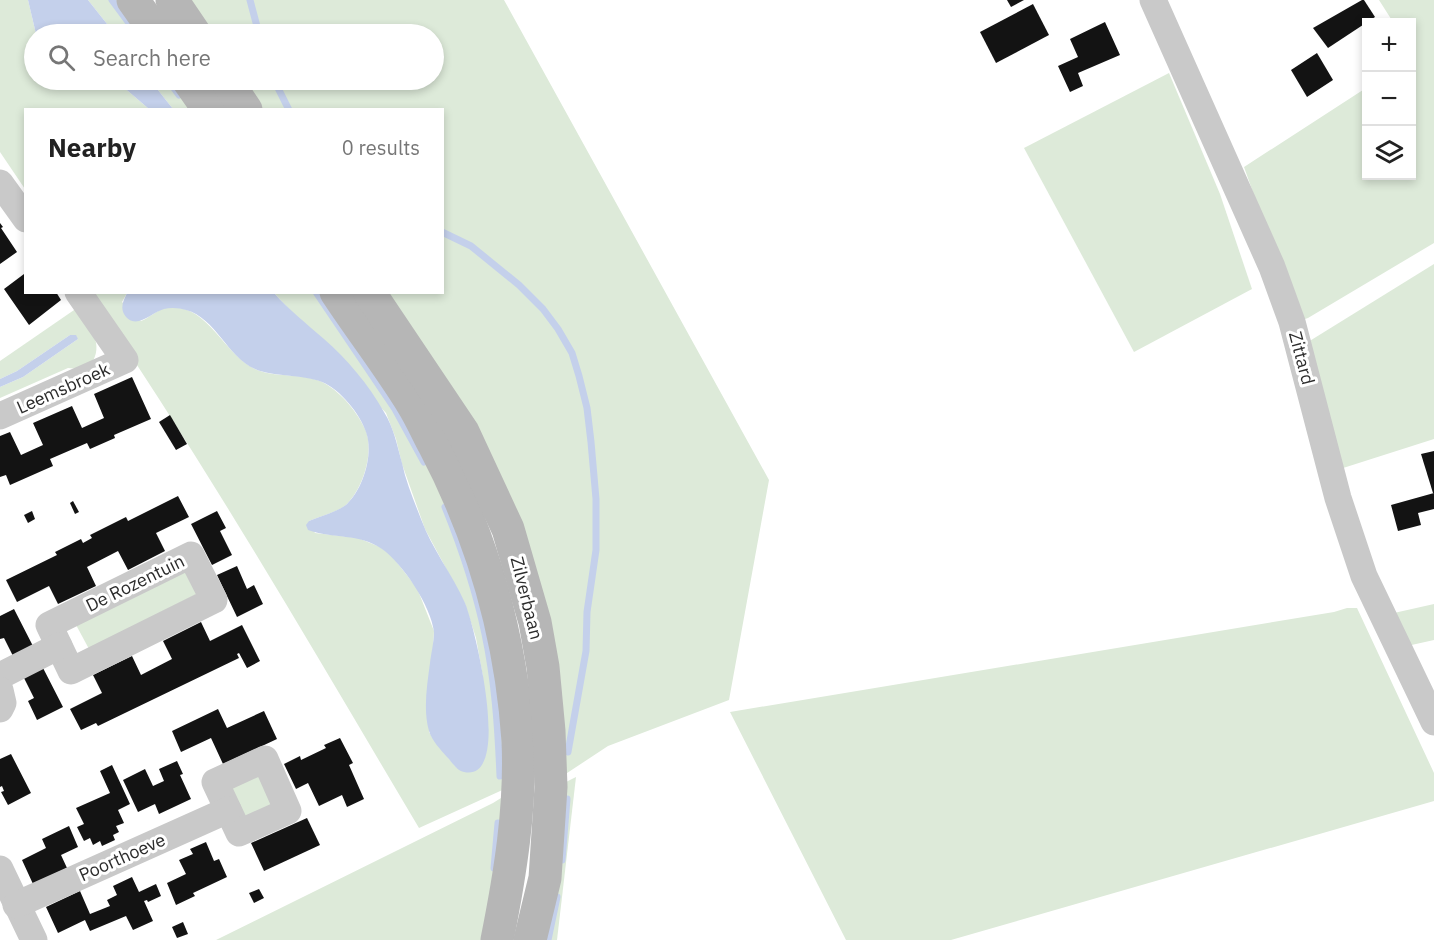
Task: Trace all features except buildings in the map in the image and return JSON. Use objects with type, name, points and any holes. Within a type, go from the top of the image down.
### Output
[{"type":"main road","points":[[133,0],[150,24]]},
{"type":"main road","points":[[172,0],[188,24]]},
{"type":"main road","points":[[195,90],[208,108]]},
{"type":"main road","points":[[233,90],[245,108]]},
{"type":"main road","name":"Zilverbaan","points":[[337,294],[414,406],[456,487],[490,577],[509,671],[518,741],[511,871],[497,940]]},
{"type":"main road","name":"Zilverbaan","points":[[370,294],[463,432],[508,529],[535,622],[543,667],[551,787],[545,878],[530,940]]},
{"type":"street","name":"Zittard","points":[[1153,0],[1272,267],[1292,322],[1338,498],[1364,576],[1434,722]]},
{"type":"street","points":[[0,183],[24,216]]},
{"type":"street","name":"Leemsbroek","points":[[0,416],[125,360],[79,294]]},
{"type":"street","name":"De Rozentuin","points":[[191,555],[214,600],[71,670],[59,646],[49,626],[191,555]]},
{"type":"street","points":[[0,676],[59,646]]},
{"type":"street","points":[[0,690],[3,703],[0,709]]},
{"type":"street","name":"Poorthoeve","points":[[16,905],[228,810]]},
{"type":"street","points":[[0,870],[34,940]]},
{"type":"green space","points":[[0,0],[28,0],[34,24],[24,24],[24,90],[127,90],[148,108],[24,108],[24,188],[0,152]]},
{"type":"green space","points":[[88,0],[124,0],[141,24],[107,24]]},
{"type":"green space","points":[[178,0],[504,0],[769,480],[729,700],[608,746],[558,779],[543,624],[378,294],[444,294],[444,108],[252,108],[239,90],[444,90],[444,24],[195,24]]},
{"type":"green space","points":[[1379,0],[1434,0],[1434,243],[1308,318],[1299,321],[1244,167],[1362,91],[1362,180],[1416,180],[1416,18],[1390,18]]},
{"type":"green space","points":[[1169,73],[1220,194],[1252,289],[1134,352],[1024,148]]},
{"type":"green space","points":[[158,90],[187,90],[200,108],[172,108]]},
{"type":"green space","points":[[1434,264],[1434,439],[1340,469],[1308,342]]},
{"type":"green space","points":[[90,294],[126,294],[122,302],[141,321],[165,308],[179,308],[192,312],[213,329],[242,361],[253,368],[324,383],[337,392],[359,417],[366,431],[369,449],[366,470],[358,489],[343,507],[309,521],[315,533],[358,538],[380,547],[391,555],[417,588],[434,631],[429,732],[457,768],[483,677],[476,638],[465,604],[425,529],[386,413],[275,294],[329,294],[398,394],[482,579],[509,787],[419,828],[299,625],[133,358]]},
{"type":"green space","points":[[77,308],[93,333],[97,347],[93,361],[78,369],[68,368],[0,398],[0,387],[23,377],[78,339],[70,335],[17,371],[0,379],[0,361]]},
{"type":"green space","points":[[186,569],[199,593],[89,649],[75,623]]},
{"type":"green space","points":[[1434,604],[1434,640],[1407,646],[1394,613]]},
{"type":"green space","points":[[1357,608],[1434,773],[1434,801],[951,940],[846,940],[730,712],[1334,612]]},
{"type":"green space","points":[[260,775],[274,804],[242,819],[228,789]]},
{"type":"green space","points":[[576,777],[557,940],[538,940],[558,786]]},
{"type":"green space","points":[[509,793],[490,940],[216,940],[493,803]]},
{"type":"water","points":[[28,0],[88,0],[107,24],[34,24]]},
{"type":"water","points":[[158,90],[172,108],[148,108],[128,91]]},
{"type":"water","points":[[127,294],[275,294],[341,355],[364,382],[390,424],[408,484],[426,530],[460,592],[470,617],[482,669],[489,729],[487,753],[479,769],[464,772],[459,770],[437,745],[429,731],[426,697],[434,632],[428,610],[415,586],[399,565],[382,549],[355,538],[317,533],[308,530],[306,525],[309,521],[334,512],[347,504],[358,490],[366,471],[368,441],[363,425],[354,410],[329,385],[305,378],[262,372],[245,363],[206,321],[196,314],[186,310],[167,308],[144,319],[133,321],[124,314],[123,303]]},
{"type":"water","points":[[70,335],[76,335],[78,339],[23,377],[0,387],[0,379],[17,371]]},
{"type":"waterway","points":[[112,0],[130,24]]},
{"type":"waterway","points":[[250,0],[256,24]]},
{"type":"waterway","points":[[175,90],[179,95]]},
{"type":"waterway","points":[[279,90],[288,108]]},
{"type":"waterway","points":[[444,233],[471,246],[519,285],[543,309],[572,353],[587,408],[596,499],[596,550],[587,612],[586,651],[568,752]]},
{"type":"waterway","points":[[317,294],[395,409],[424,462]]},
{"type":"waterway","points":[[445,507],[468,570],[485,634],[496,705],[500,776]]},
{"type":"waterway","points":[[562,860],[567,799]]},
{"type":"waterway","points":[[494,868],[498,823]]},
{"type":"waterway","points":[[548,940],[557,897]]}]
